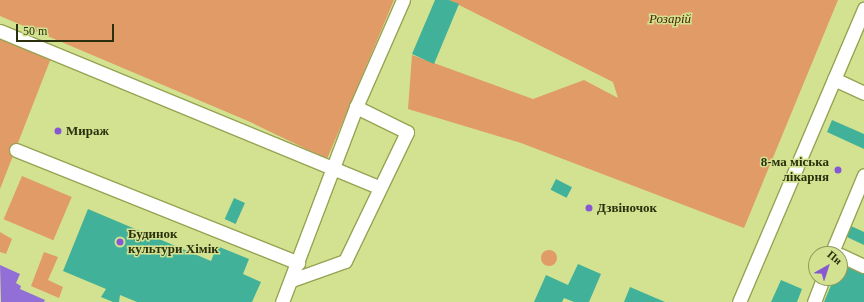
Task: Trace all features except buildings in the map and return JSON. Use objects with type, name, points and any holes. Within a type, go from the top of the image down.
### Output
[{"type":"street","points":[[282,302],[292,280],[356,107],[403,0]]},
{"type":"street","points":[[739,302],[864,9]]},
{"type":"street","points":[[0,31],[379,187]]},
{"type":"street","points":[[834,79],[864,93]]},
{"type":"street","points":[[292,280],[345,261],[366,222],[379,187],[407,132],[356,107]]},
{"type":"street","points":[[16,150],[298,263]]},
{"type":"street","points":[[838,246],[864,175]]},
{"type":"street","points":[[848,259],[864,266]]},
{"type":"street","points":[[814,302],[820,286]]},
{"type":"green space","points":[[0,0],[394,0],[327,159],[248,121],[0,16]]},
{"type":"green space","name":"Розарій","points":[[449,0],[838,0],[744,228],[521,143],[408,109],[412,55],[533,99],[584,80],[618,98],[613,82]]},
{"type":"green space","points":[[0,31],[53,53],[0,189]]},
{"type":"green space","points":[[22,176],[72,197],[53,240],[4,219]]},
{"type":"green space","points":[[0,232],[12,239],[6,254],[0,252]]},
{"type":"green space","points":[[549,250],[555,252],[557,258],[555,264],[549,266],[543,264],[541,258],[543,252]]},
{"type":"green space","points":[[44,252],[58,257],[48,280],[63,287],[59,298],[31,286]]},
{"type":"shaded area","points":[[0,265],[20,274],[16,283],[21,286],[20,289],[45,300],[44,302],[1,302]]},
{"type":"place","name":"Мираж","points":[[58,131]]},
{"type":"place","name":"8-ма міська лікарня","points":[[838,170]]},
{"type":"place","name":"Дзвіночок","points":[[589,208]]},
{"type":"place","name":"Будинок культури Хімік","points":[[120,242]]}]
